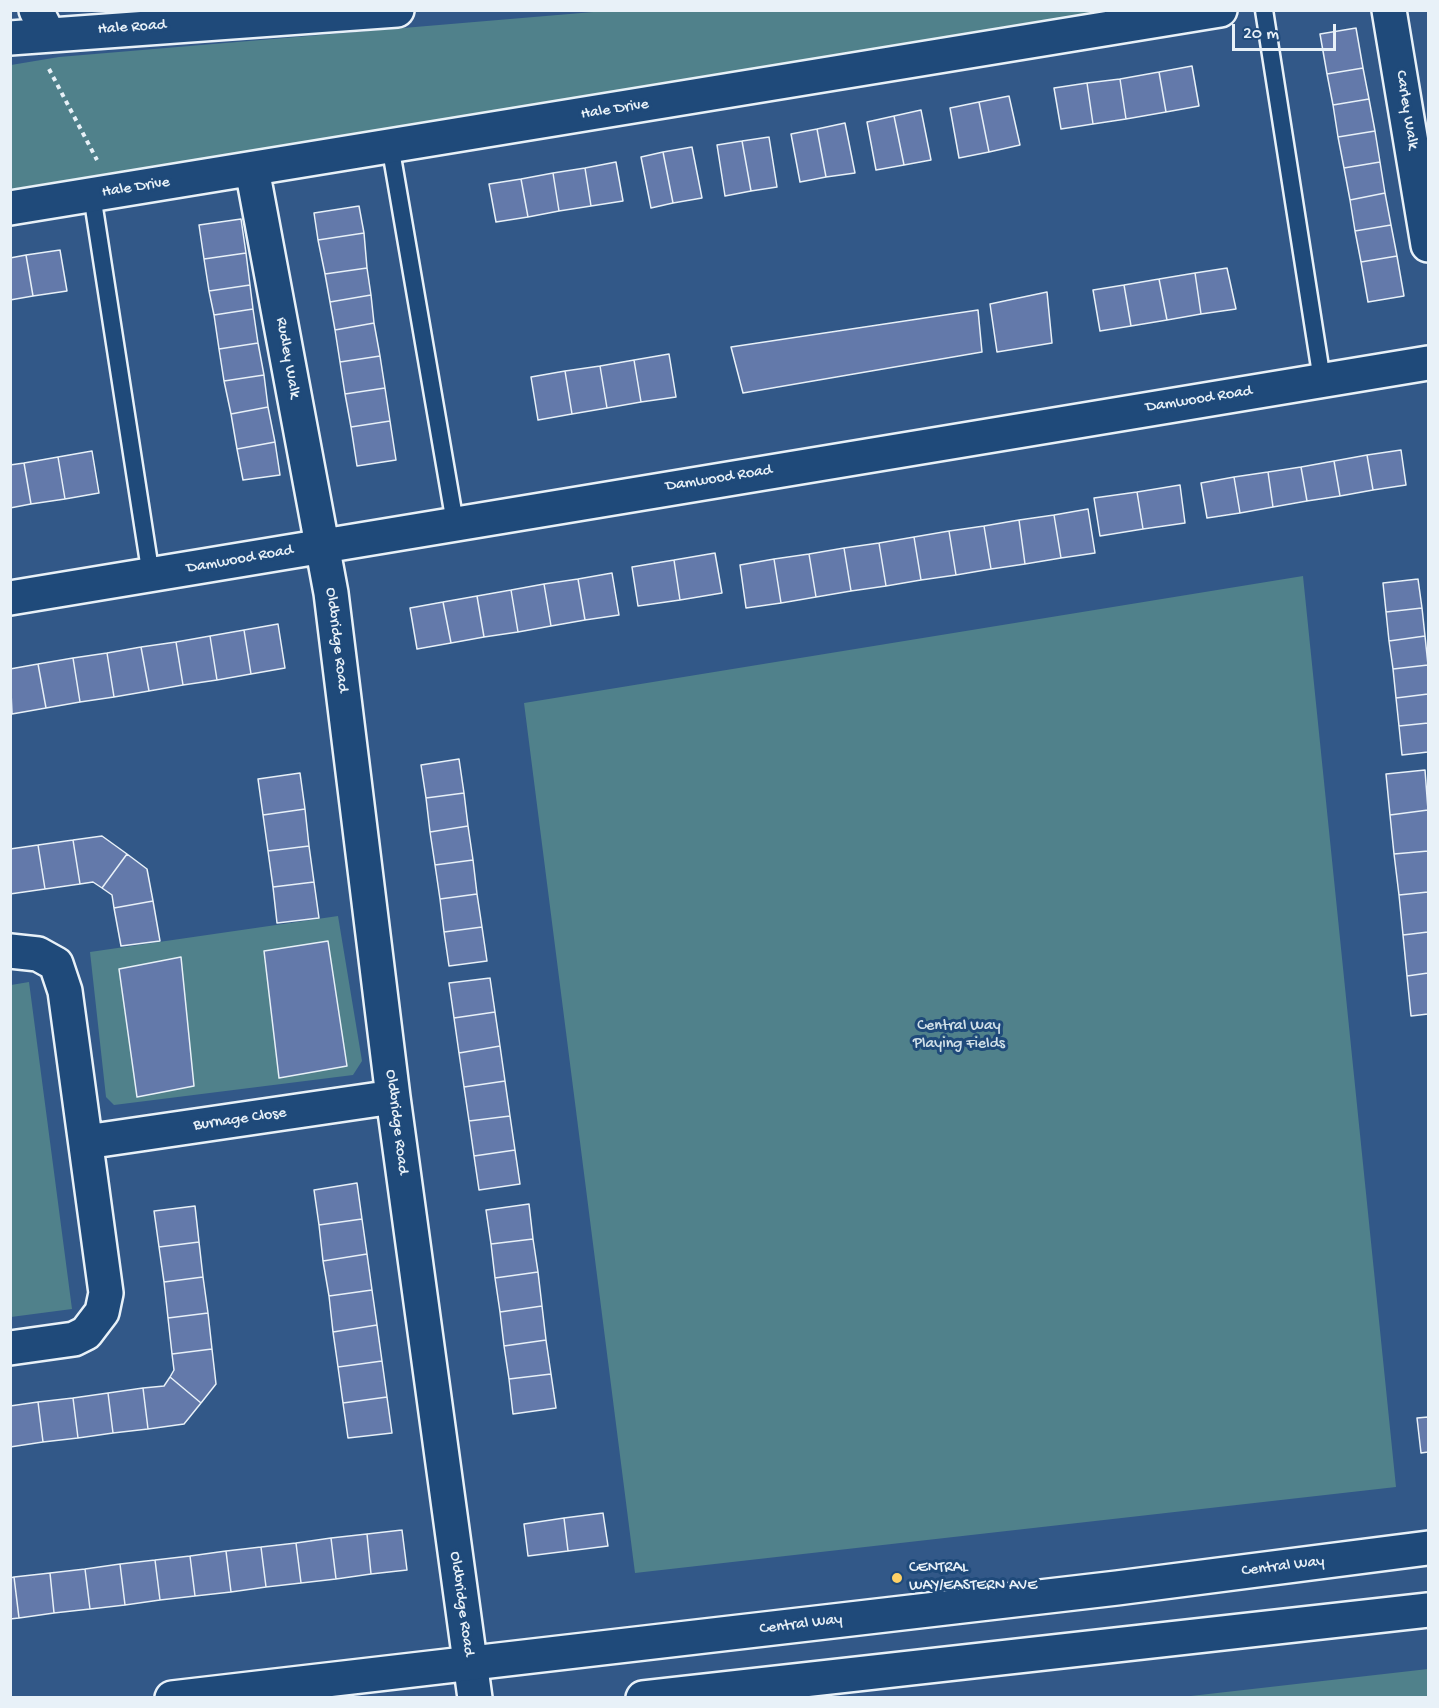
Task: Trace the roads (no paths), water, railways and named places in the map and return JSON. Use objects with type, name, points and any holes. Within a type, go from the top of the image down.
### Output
[{"type":"street","name":"Hale Road","points":[[32,30],[397,10]]},
{"type":"street","name":"Hale Drive","points":[[10,208],[1220,10]]},
{"type":"street","name":"Carley Walk","points":[[1389,10],[1428,245]]},
{"type":"street","name":"Rudley Walk","points":[[252,169],[322,547]]},
{"type":"street","name":"Damwood Road","points":[[10,598],[1428,363]]},
{"type":"street","name":"Oldbridge Road","points":[[322,547],[331,593],[393,1097],[475,1698]]},
{"type":"street","points":[[10,951],[38,954],[56,964],[65,991],[106,1293],[102,1312],[86,1333],[74,1339],[10,1348]]},
{"type":"street","name":"Burnage Close","points":[[86,1142],[393,1097]]},
{"type":"street","name":"Central Way","points":[[172,1698],[1117,1588],[1428,1548]]},
{"type":"street","points":[[643,1698],[1428,1610]]},
{"type":"lane","points":[[1264,10],[1322,380]]},
{"type":"lane","points":[[390,145],[455,523]]},
{"type":"lane","points":[[105,193],[151,576]]},
{"type":"place","name":"CENTRAL WAY/EASTERN AVE","points":[[897,1578]]},
{"type":"park label","name":"Central Way Playing Fields","points":[[959,1036]]}]
